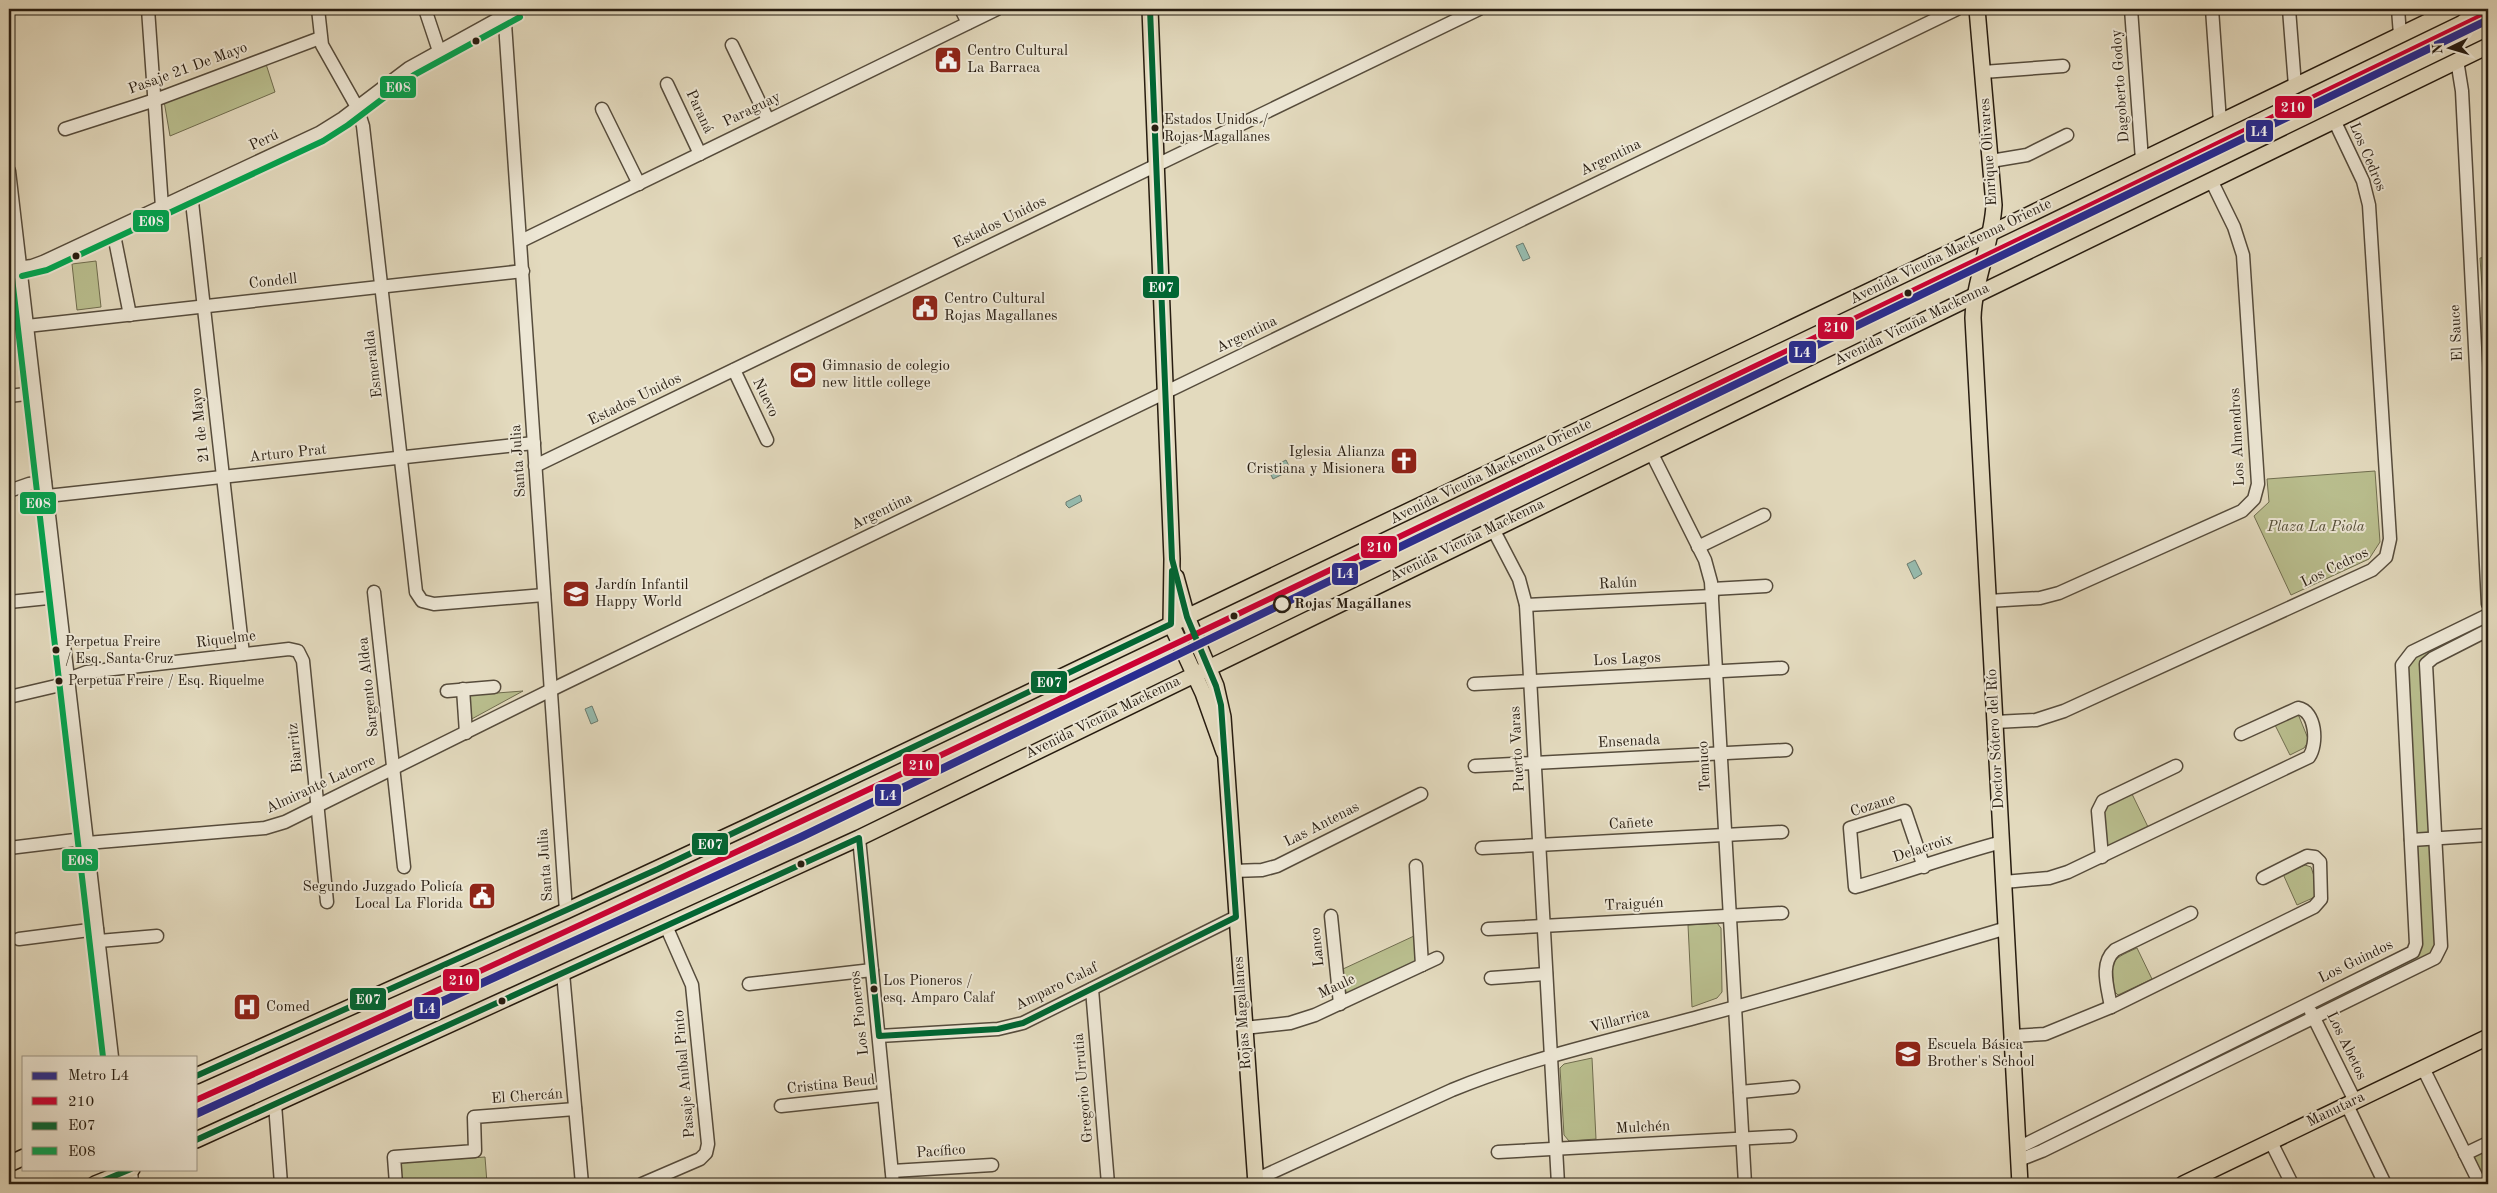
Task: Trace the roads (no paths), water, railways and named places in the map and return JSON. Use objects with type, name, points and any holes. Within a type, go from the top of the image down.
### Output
[{"type":"main road","name":"Rojas Magallanes","points":[[1150,9],[1172,558],[1171,624],[1194,674],[1224,752]]},
{"type":"main road","name":"Enrique Olivares","points":[[1975,294],[1992,232],[1994,205],[1977,9]]},
{"type":"main road","name":"Avenida Vicuña Mackenna Oriente","points":[[198,1075],[566,911],[751,825],[2454,9]]},
{"type":"main road","name":"Avenida Vicuña Mackenna","points":[[198,1139],[859,838],[2488,46]]},
{"type":"main road","name":"Doctor Sótero del Río","points":[[1975,294],[1973,318],[2020,1184]]},
{"type":"main road","name":"Rojas Magallanes","points":[[1172,558],[1187,617],[1208,667],[1221,705],[1255,1182]]},
{"type":"main road","name":"Manutara","points":[[2183,1184],[2488,1036]]},
{"type":"main road","points":[[9,1164],[22,1158]]},
{"type":"main road","points":[[96,1184],[129,1170]]},
{"type":"street","points":[[148,9],[162,207]]},
{"type":"street","name":"Esmeralda","points":[[318,9],[320,38],[325,52],[357,107],[364,126],[415,587],[422,601],[434,604],[544,595]]},
{"type":"street","points":[[425,9],[439,51]]},
{"type":"street","points":[[961,9],[968,23]]},
{"type":"street","name":"Paraguay","points":[[521,241],[996,9]]},
{"type":"street","name":"Estados Unidos","points":[[535,466],[1478,9]]},
{"type":"street","name":"Argentina","points":[[550,691],[1958,9]]},
{"type":"street","name":"Dagoberto Godoy","points":[[2131,9],[2142,160]]},
{"type":"street","points":[[2212,9],[2220,122]]},
{"type":"street","points":[[2289,9],[2295,86]]},
{"type":"street","points":[[2398,9],[2400,35]]},
{"type":"street","name":"Perú","points":[[14,268],[44,262],[318,133],[357,107],[395,77],[508,11]]},
{"type":"street","name":"Santa Julia","points":[[508,11],[535,466],[566,911]]},
{"type":"street","name":"Pasaje 21 De Mayo","points":[[65,129],[155,100],[320,38]]},
{"type":"street","points":[[732,45],[768,120]]},
{"type":"street","name":"El Sauce","points":[[2457,60],[2462,90],[2488,604]]},
{"type":"street","points":[[1983,72],[2063,66]]},
{"type":"street","name":"Paraná","points":[[667,84],[700,154]]},
{"type":"street","points":[[602,109],[639,184]]},
{"type":"street","name":"Los Cedros","points":[[1995,722],[2036,720],[2064,712],[2372,570],[2386,557],[2390,539],[2369,206],[2363,181],[2334,120]]},
{"type":"street","points":[[1991,161],[2027,155],[2067,135]]},
{"type":"street","points":[[9,171],[14,268],[27,326],[112,1056]]},
{"type":"street","name":"Los Almendros","points":[[1988,602],[2040,598],[2060,593],[2242,511],[2254,499],[2258,484],[2243,255],[2234,227],[2212,180]]},
{"type":"street","name":"21 de Mayo","points":[[191,193],[243,654]]},
{"type":"street","points":[[113,230],[130,315]]},
{"type":"street","name":"Condell","points":[[27,326],[523,271]]},
{"type":"street","name":"Nuevo","points":[[734,370],[767,440]]},
{"type":"street","points":[[9,396],[34,393]]},
{"type":"street","name":"Arturo Prat","points":[[46,496],[534,443]]},
{"type":"street","name":"Temuco","points":[[1651,452],[1707,567],[1712,592],[1745,1184]]},
{"type":"street","points":[[9,491],[29,484],[45,482]]},
{"type":"street","points":[[1698,547],[1764,515]]},
{"type":"street","name":"Puerto Varas","points":[[1493,529],[1519,579],[1526,605],[1558,1184]]},
{"type":"street","name":"Ralún","points":[[1526,605],[1712,592],[1766,586]]},
{"type":"street","name":"Sargento Aldea","points":[[374,592],[404,867]]},
{"type":"street","points":[[9,602],[58,597]]},
{"type":"street","name":"Los Guindos","points":[[2018,1154],[2413,952],[2416,944],[2402,665],[2412,652],[2488,615]]},
{"type":"street","points":[[2018,1154],[2315,1018],[2432,961],[2438,954],[2441,946],[2426,664],[2433,658],[2488,630]]},
{"type":"street","name":"Riquelme","points":[[9,697],[56,686],[68,678],[87,672],[289,648],[298,651]]},
{"type":"street","name":"Biarritz","points":[[298,651],[303,661],[318,806],[317,818],[327,902]]},
{"type":"street","name":"Los Lagos","points":[[1474,684],[1782,668]]},
{"type":"street","points":[[447,691],[494,687]]},
{"type":"street","points":[[463,690],[466,733]]},
{"type":"street","name":"Almirante Latorre","points":[[9,848],[75,840],[87,843],[265,828],[285,822],[550,691]]},
{"type":"street","points":[[2004,882],[2058,876],[2102,857],[2309,757],[2315,743],[2309,714],[2304,709],[2298,708],[2241,734]]},
{"type":"street","name":"Ensenada","points":[[1475,766],[1786,750]]},
{"type":"street","points":[[2102,857],[2098,812],[2103,801],[2176,766]]},
{"type":"street","name":"Las Antenas","points":[[1233,872],[1262,870],[1277,866],[1421,794]]},
{"type":"street","name":"Cozane","points":[[1855,887],[1850,828],[1906,811],[1924,867]]},
{"type":"street","name":"Cañete","points":[[1482,848],[1782,832]]},
{"type":"street","points":[[2411,840],[2488,835]]},
{"type":"street","name":"Los Pioneros","points":[[859,838],[892,1178]]},
{"type":"street","name":"Delacroix","points":[[1855,887],[2002,842]]},
{"type":"street","points":[[2012,1036],[2045,1034],[2111,1007],[2314,907],[2321,899],[2320,862],[2315,857],[2307,856],[2263,878]]},
{"type":"street","points":[[1416,866],[1422,965]]},
{"type":"street","points":[[2111,1007],[2105,964],[2108,956],[2115,950],[2191,913]]},
{"type":"street","name":"Traiguén","points":[[1488,929],[1782,914]]},
{"type":"street","name":"Lanco","points":[[1331,916],[1340,1004]]},
{"type":"street","name":"Amparo Calaf","points":[[879,1036],[983,1031],[1012,1027],[1033,1019],[1236,917]]},
{"type":"street","name":"Pasaje Aníbal Pinto","points":[[642,1184],[700,1159],[706,1153],[708,1144],[692,986],[666,926]]},
{"type":"street","name":"Villarrica","points":[[1255,1182],[1458,1088],[1551,1057],[1735,1007],[2007,928]]},
{"type":"street","points":[[20,939],[98,935],[157,936]]},
{"type":"street","name":"Maule","points":[[1244,1028],[1290,1023],[1340,1004],[1437,958]]},
{"type":"street","points":[[749,984],[872,970]]},
{"type":"street","points":[[563,972],[582,1184]]},
{"type":"street","points":[[1491,978],[1546,974]]},
{"type":"street","name":"Gregorio Urrutia","points":[[1092,989],[1108,1184]]},
{"type":"street","name":"Los Abetos","points":[[2308,1005],[2385,1184]]},
{"type":"street","points":[[2423,1068],[2480,1184]]},
{"type":"street","points":[[1740,1092],[1793,1087]]},
{"type":"street","name":"Cristina Beud","points":[[781,1106],[884,1095]]},
{"type":"street","points":[[275,1104],[281,1184]]},
{"type":"street","name":"El Chercán","points":[[396,1184],[394,1157],[476,1151],[474,1117],[575,1109]]},
{"type":"street","name":"Mulchén","points":[[1498,1152],[1790,1136]]},
{"type":"street","points":[[2272,1142],[2292,1184]]},
{"type":"street","points":[[2466,1154],[2488,1143]]},
{"type":"street","name":"Pacífico","points":[[892,1178],[992,1165]]},
{"type":"street","points":[[131,1170],[132,1184]]},
{"type":"water","points":[[1523,243],[1530,258],[1523,261],[1516,246]]},
{"type":"water","points":[[1286,460],[1291,470],[1273,479],[1268,469]]},
{"type":"water","points":[[1080,495],[1082,501],[1069,508],[1066,505],[1066,502]]},
{"type":"water","points":[[1915,560],[1922,574],[1914,579],[1907,564]]},
{"type":"water","points":[[592,706],[598,721],[591,724],[585,709]]},
{"type":"metro line","name":"L4","points":[[198,1113],[801,837],[2488,20]]},
{"type":"place","name":"Centro Cultural La Barraca","points":[[948,60]]},
{"type":"place","name":"Estados Unidos / Rojas Magallanes","points":[[1155,128]]},
{"type":"place","name":"Centro Cultural Rojas Magallanes","points":[[925,308]]},
{"type":"place","name":"Gimnasio de colegio new little college","points":[[803,375]]},
{"type":"place","name":"Iglesia Alianza Cristiana y Misionera","points":[[1404,461]]},
{"type":"place","name":"Jardín Infantil Happy World","points":[[576,594]]},
{"type":"place","name":"Rojas Magallanes","points":[[1282,604]]},
{"type":"place","name":"Perpetua Freire / Esq. Santa Cruz","points":[[56,650]]},
{"type":"place","name":"Perpetua Freire / Esq. Riquelme","points":[[59,681]]},
{"type":"place","name":"Segundo Juzgado Policía Local La Florida","points":[[482,896]]},
{"type":"place","name":"Los Pioneros / esq. Amparo Calaf","points":[[874,989]]},
{"type":"place","name":"Comed","points":[[247,1007]]},
{"type":"place","name":"Escuela Básica Brother's School","points":[[1908,1054]]},
{"type":"park label","name":"Plaza La Piola","points":[[2316,527]]}]
